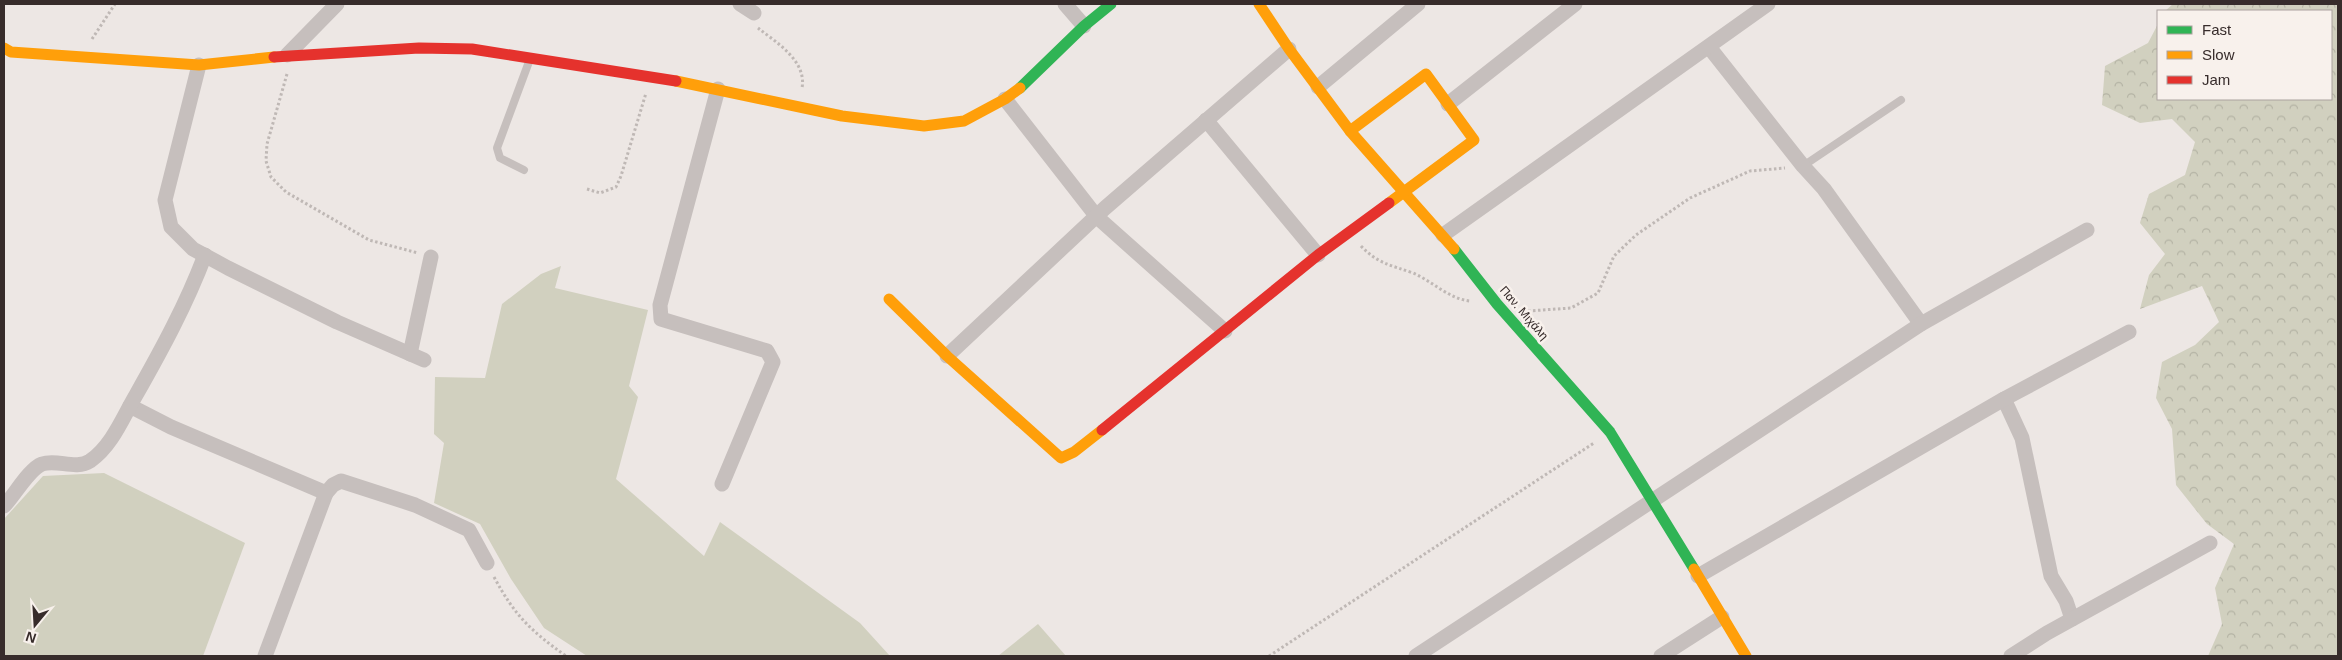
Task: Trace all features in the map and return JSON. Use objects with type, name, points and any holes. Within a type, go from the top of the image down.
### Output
[{"type":"street","points":[[290,55],[337,4]]},
{"type":"street","points":[[740,4],[754,13]]},
{"type":"street","points":[[1065,4],[1084,26]]},
{"type":"street","points":[[4,48],[11,52],[199,65],[290,55],[419,48],[472,50],[651,76],[859,118],[924,126],[964,121],[1005,100],[1057,54],[1084,26],[1111,4]]},
{"type":"street","name":"Παν. Μιχάλη","points":[[1259,4],[1289,50],[1350,131],[1404,194],[1443,235],[1497,304],[1610,432],[1654,500],[1746,656]]},
{"type":"street","points":[[1318,87],[1418,4]]},
{"type":"street","points":[[1448,104],[1575,4]]},
{"type":"street","points":[[1443,235],[1625,104],[1709,48],[1768,4]]},
{"type":"street","points":[[1709,48],[1824,190],[1921,324]]},
{"type":"street","points":[[947,356],[1097,217],[1206,120],[1289,50]]},
{"type":"street","points":[[199,65],[164,200],[171,227],[193,249],[205,256],[337,322],[424,360]]},
{"type":"street","points":[[889,299],[947,356],[1061,458],[1074,452],[1318,255],[1404,194],[1474,140],[1426,74],[1350,131]]},
{"type":"street","points":[[718,88],[660,305],[661,318],[766,351],[774,362],[722,484]]},
{"type":"street","points":[[1005,100],[1097,217],[1225,331]]},
{"type":"street","points":[[1206,120],[1318,255]]},
{"type":"street","points":[[1416,656],[1921,324],[2087,230]]},
{"type":"street","points":[[4,506],[26,478],[40,464],[53,462],[80,465],[90,461],[113,436],[172,332],[189,298],[205,256]]},
{"type":"street","points":[[410,354],[431,257]]},
{"type":"street","points":[[1698,576],[2004,399],[2129,332]]},
{"type":"street","points":[[2004,399],[2022,438],[2051,576],[2066,601],[2072,619]]},
{"type":"street","points":[[130,406],[171,427],[326,493]]},
{"type":"street","points":[[265,656],[326,493],[333,485],[341,481],[415,505],[469,530],[487,563]]},
{"type":"street","points":[[2011,656],[2072,619],[2210,543]]},
{"type":"street","points":[[1662,656],[1722,617]]},
{"type":"lane","points":[[524,170],[500,158],[497,148],[530,59]]},
{"type":"lane","points":[[1803,166],[1901,100]]},
{"type":"path","points":[[79,57],[115,4]]},
{"type":"path","points":[[754,13],[758,27],[785,50],[800,67],[803,81],[800,96],[794,106]]},
{"type":"path","points":[[290,55],[267,144],[266,161],[271,177],[286,192],[369,240],[431,257]]},
{"type":"path","points":[[587,189],[600,193],[616,187],[651,76]]},
{"type":"path","points":[[1349,233],[1370,256],[1390,267],[1414,274],[1465,301],[1497,304],[1527,311],[1570,308],[1598,293],[1614,256],[1636,234],[1690,198],[1750,171],[1803,166]]},
{"type":"path","points":[[1268,656],[1610,432]]},
{"type":"path","points":[[487,563],[509,605],[530,629],[566,656]]},
{"type":"green space","points":[[2173,4],[2338,4],[2338,656],[2208,656],[2222,624],[2215,588],[2234,544],[2207,524],[2176,485],[2172,429],[2156,398],[2162,362],[2195,345],[2219,322],[2202,286],[2140,309],[2149,275],[2165,254],[2140,223],[2149,194],[2185,175],[2195,142],[2172,119],[2140,123],[2102,105],[2105,66],[2148,43],[2157,26],[2157,100],[2332,100],[2332,10],[2166,10]]},
{"type":"green space","points":[[561,266],[555,288],[648,310],[629,386],[638,397],[616,479],[704,556],[720,522],[860,623],[890,656],[587,656],[544,628],[511,579],[480,524],[434,503],[444,443],[434,434],[435,377],[485,378],[502,304],[541,274]]},
{"type":"green space","points":[[104,473],[245,543],[203,656],[4,656],[4,519],[43,476]]},
{"type":"green space","points":[[1038,624],[1066,656],[998,656]]},
{"type":"traffic: fast","points":[[1020,88],[1084,26],[1111,4]]},
{"type":"traffic: fast","points":[[1454,249],[1497,304],[1610,432],[1694,569]]},
{"type":"traffic: slow","points":[[1259,4],[1289,49],[1350,131],[1454,249]]},
{"type":"traffic: slow","points":[[4,48],[11,52],[199,65],[274,57]]},
{"type":"traffic: slow","points":[[1350,131],[1426,74],[1474,140],[1389,203]]},
{"type":"traffic: slow","points":[[676,81],[842,116],[924,126],[964,121],[1005,99],[1020,88]]},
{"type":"traffic: slow","points":[[889,299],[947,356],[1061,458],[1074,452],[1102,430]]},
{"type":"traffic: slow","points":[[1694,569],[1746,656]]},
{"type":"traffic: jam","points":[[274,57],[419,48],[472,49],[676,81]]},
{"type":"traffic: jam","points":[[1102,430],[1318,255],[1389,203]]}]
